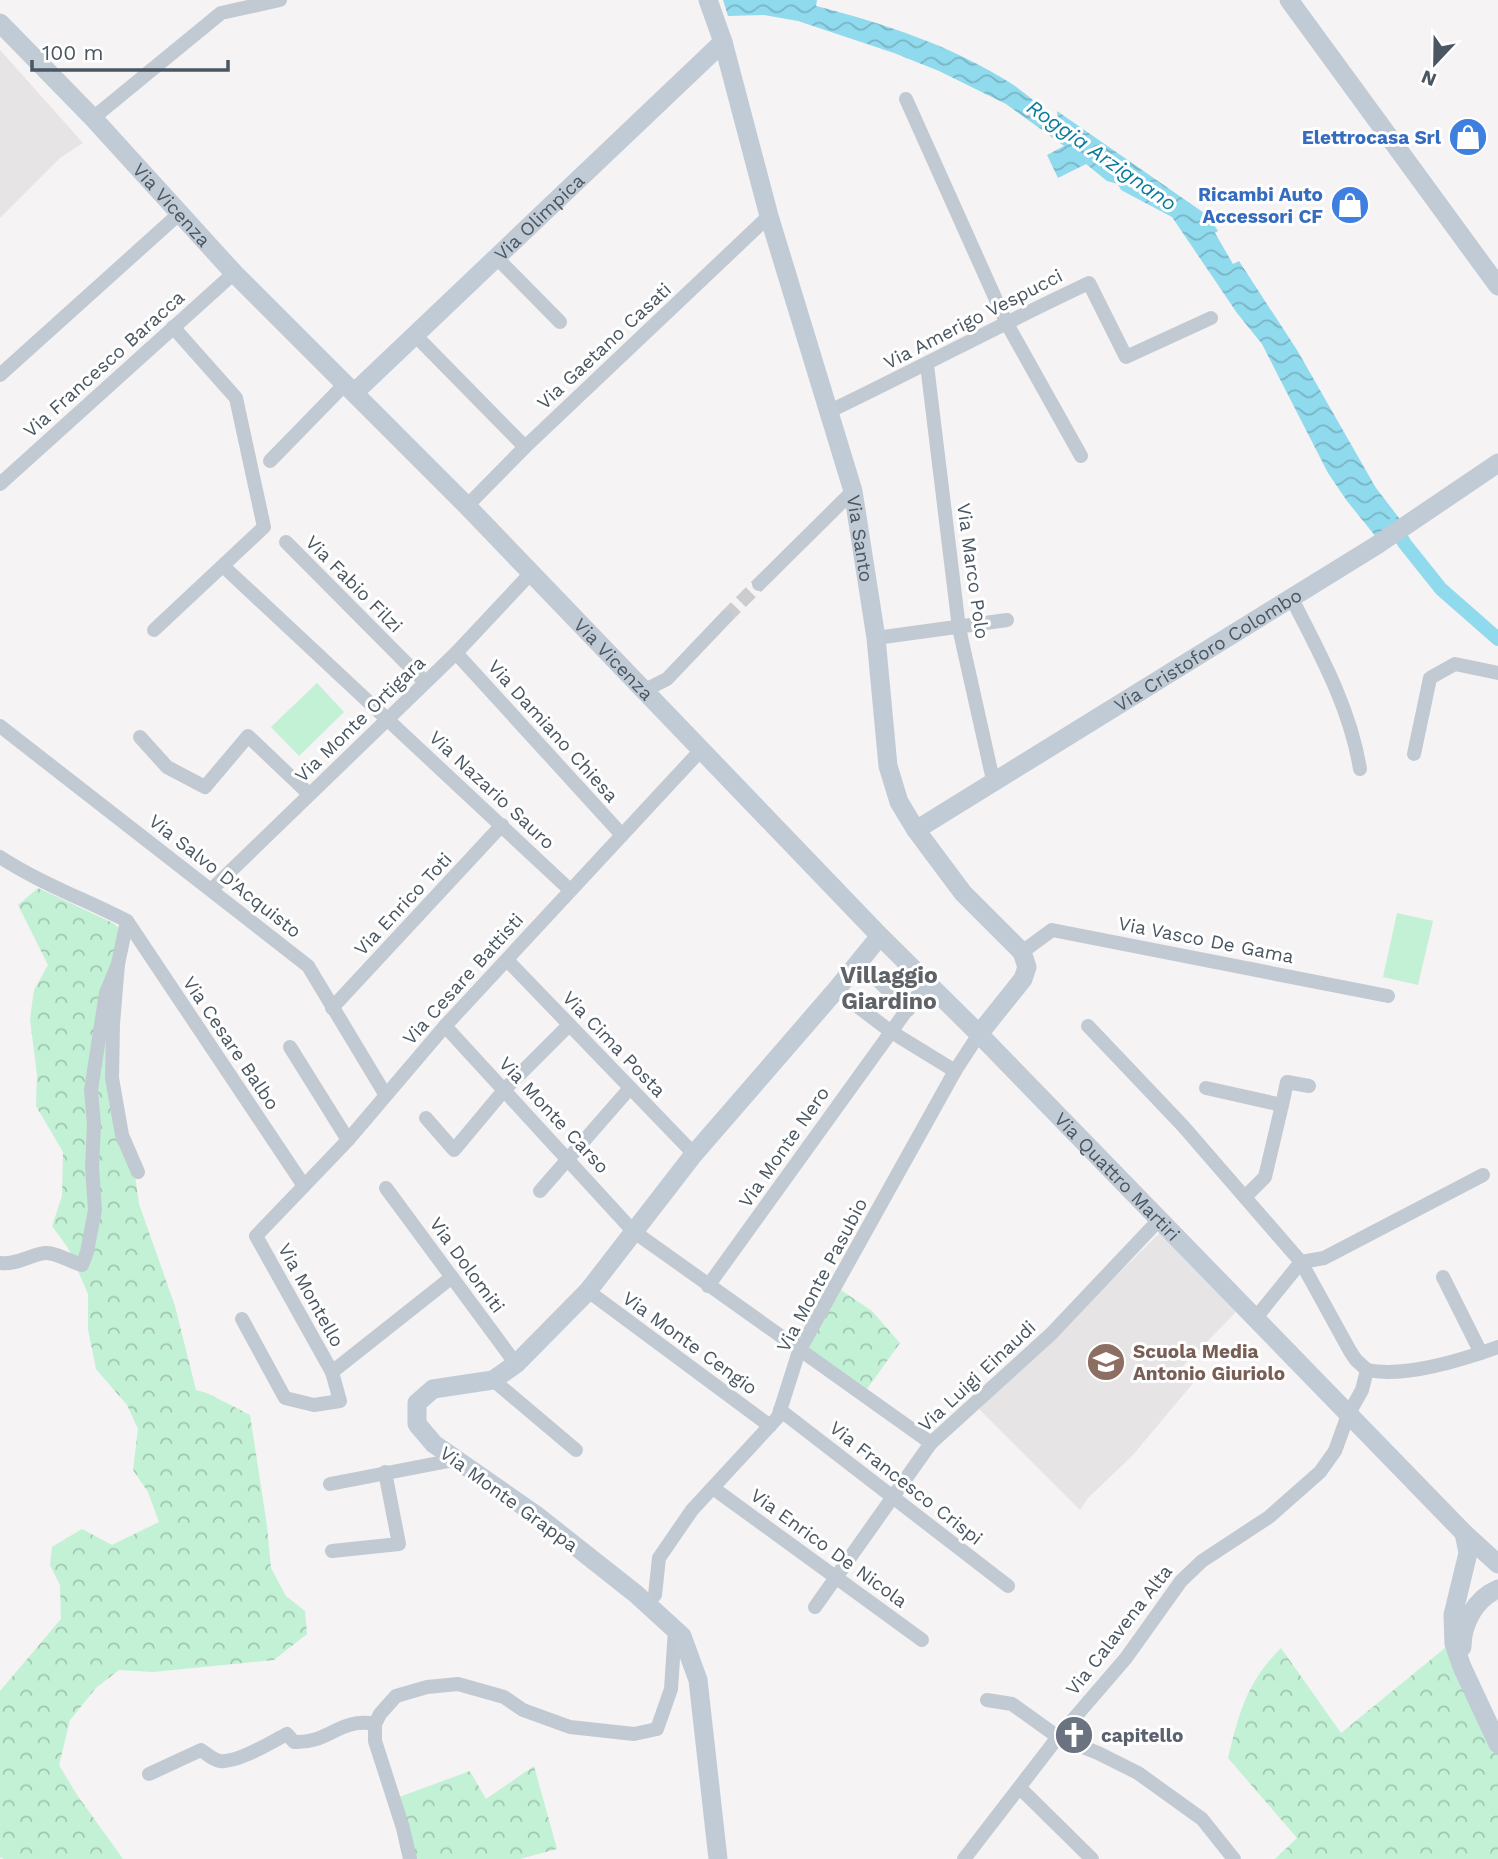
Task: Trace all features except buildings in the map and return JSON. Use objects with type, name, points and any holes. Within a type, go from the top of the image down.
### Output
[{"type":"street","points":[[93,118],[221,13],[280,0]]},
{"type":"street","name":"Via Santo","points":[[708,0],[723,42],[769,216],[853,491],[876,638],[888,766],[899,802],[915,831],[964,893],[1022,952]]},
{"type":"street","points":[[1289,0],[1498,286]]},
{"type":"street","name":"Via Vicenza","points":[[0,23],[93,118],[234,273],[467,506],[927,982]]},
{"type":"street","name":"Via Olimpica","points":[[350,388],[415,335],[723,42]]},
{"type":"street","points":[[906,99],[1006,322],[1081,456]]},
{"type":"street","points":[[0,375],[180,213]]},
{"type":"street","name":"Via Gaetano Casati","points":[[467,506],[525,447],[769,216]]},
{"type":"street","points":[[496,257],[560,322]]},
{"type":"street","name":"Via Francesco Baracca","points":[[0,484],[234,273]]},
{"type":"street","name":"Via Amerigo Vespucci","points":[[828,412],[927,365],[1006,322],[1090,283],[1126,357],[1211,318]]},
{"type":"street","points":[[154,630],[264,527],[236,398],[173,327]]},
{"type":"street","points":[[415,335],[525,447]]},
{"type":"street","name":"Via Marco Polo","points":[[927,365],[959,628],[993,780]]},
{"type":"street","points":[[270,461],[350,388]]},
{"type":"street","name":"Via Cristoforo Colombo","points":[[915,831],[993,780],[1377,545],[1498,463]]},
{"type":"street","points":[[759,584],[853,491]]},
{"type":"street","name":"Via Fabio Filzi","points":[[286,542],[425,682]]},
{"type":"street","name":"Via Nazario Sauro","points":[[223,566],[569,890]]},
{"type":"street","name":"Via Monte Ortigara","points":[[212,889],[456,653],[531,573]]},
{"type":"street","points":[[1291,597],[1333,682],[1355,738],[1360,769]]},
{"type":"street","points":[[645,690],[667,679],[726,617]]},
{"type":"street","points":[[876,638],[1007,620]]},
{"type":"street","name":"Via Damiano Chiesa","points":[[456,653],[622,835]]},
{"type":"street","points":[[1414,754],[1430,678],[1455,664],[1498,673]]},
{"type":"street","name":"Via Salvo D'Acquisto","points":[[0,726],[309,966],[385,1094]]},
{"type":"street","points":[[140,737],[167,767],[205,787],[248,736],[309,794]]},
{"type":"street","name":"Via Cesare Battisti","points":[[256,1236],[348,1140],[445,1026],[701,750]]},
{"type":"street","name":"Via Enrico Toti","points":[[332,1008],[502,825]]},
{"type":"street","name":"Via Cesare Balbo","points":[[0,857],[31,877],[80,897],[127,921],[304,1186]]},
{"type":"street","points":[[127,921],[118,964],[113,1024],[113,1079],[122,1135],[138,1171]]},
{"type":"street","name":"Via Vasco De Gama","points":[[1022,952],[1052,930],[1388,996]]},
{"type":"street","name":"Via Monte Grappa","points":[[718,1859],[698,1680],[682,1636],[636,1594],[536,1515],[434,1444],[417,1424],[417,1403],[433,1389],[493,1380],[516,1364],[588,1291],[694,1154],[880,936]]},
{"type":"street","points":[[979,1034],[1023,979],[1027,967],[1022,952]]},
{"type":"street","name":"Via Cima Posta","points":[[508,961],[694,1154]]},
{"type":"street","points":[[859,962],[908,1010]]},
{"type":"street","points":[[0,1263],[19,1262],[43,1253],[82,1265],[88,1252],[95,1210],[92,1167],[94,1125],[90,1090],[106,993],[118,964]]},
{"type":"street","name":"Via Monte Nero","points":[[708,1286],[927,982]]},
{"type":"street","name":"Via Quattro Martiri","points":[[927,982],[1254,1320],[1464,1533],[1498,1564]]},
{"type":"street","points":[[836,990],[890,1031],[956,1071]]},
{"type":"street","points":[[426,1118],[454,1150],[505,1089],[569,1025]]},
{"type":"street","name":"Via Monte Carso","points":[[445,1026],[633,1231],[931,1443]]},
{"type":"street","points":[[1088,1026],[1183,1126],[1301,1262],[1350,1351],[1367,1370],[1393,1372],[1498,1347]]},
{"type":"street","name":"Via Monte Pasubio","points":[[655,1595],[659,1558],[692,1510],[778,1417],[799,1351],[979,1034]]},
{"type":"street","points":[[290,1046],[348,1140]]},
{"type":"street","points":[[1245,1197],[1265,1177],[1287,1082],[1309,1086]]},
{"type":"street","points":[[540,1192],[629,1088]]},
{"type":"street","points":[[1206,1088],[1282,1105]]},
{"type":"street","points":[[1254,1320],[1301,1262],[1324,1258],[1483,1175]]},
{"type":"street","name":"Via Dolomiti","points":[[386,1188],[516,1364]]},
{"type":"street","name":"Via Luigi Einaudi","points":[[815,1607],[931,1443],[1051,1334],[1158,1221]]},
{"type":"street","name":"Via Montello","points":[[242,1319],[285,1398],[314,1405],[340,1401],[332,1372],[256,1236]]},
{"type":"street","name":"Via Montello","points":[[332,1372],[452,1277]]},
{"type":"street","points":[[1443,1278],[1481,1353]]},
{"type":"street","name":"Via Monte Cengio","points":[[588,1291],[770,1426]]},
{"type":"street","name":"Via Calavena Alta","points":[[964,1859],[1058,1737],[1126,1658],[1181,1581],[1202,1560],[1269,1517],[1320,1472],[1335,1451],[1348,1415],[1362,1390],[1367,1370]]},
{"type":"street","points":[[493,1380],[576,1450]]},
{"type":"street","name":"Via Francesco Crispi","points":[[780,1410],[1008,1586]]},
{"type":"street","points":[[330,1484],[454,1460]]},
{"type":"street","points":[[332,1551],[399,1544],[386,1472]]},
{"type":"street","name":"Via Enrico De Nicola","points":[[713,1488],[922,1640]]},
{"type":"street","points":[[1464,1533],[1468,1553],[1453,1615],[1454,1644],[1498,1744]]},
{"type":"street","points":[[1462,1667],[1462,1636],[1472,1610],[1490,1592],[1498,1589]]},
{"type":"street","points":[[410,1859],[403,1828],[375,1741],[375,1724],[396,1696],[458,1684],[504,1697],[523,1710],[570,1727],[634,1734],[657,1729],[671,1689],[675,1629]]},
{"type":"street","points":[[987,1700],[1012,1704],[1058,1737],[1138,1773],[1202,1819],[1234,1859]]},
{"type":"street","points":[[149,1774],[201,1750],[214,1759],[223,1761],[240,1757],[287,1734],[294,1742],[308,1743],[347,1724],[375,1724]]},
{"type":"street","points":[[1020,1788],[1092,1859]]},
{"type":"shaded area","points":[[0,50],[83,143],[60,158],[0,218]]},
{"type":"shaded area","name":"Scuola Media Antonio Giuriolo","points":[[1169,1224],[1244,1304],[1180,1369],[1194,1382],[1132,1456],[1088,1498],[1080,1510],[979,1409]]},
{"type":"green space","points":[[317,683],[344,712],[299,756],[271,727]]},
{"type":"green space","points":[[38,888],[113,923],[122,930],[114,1034],[120,1115],[134,1168],[139,1204],[175,1306],[196,1390],[250,1415],[271,1568],[286,1596],[305,1611],[307,1634],[274,1660],[153,1672],[119,1670],[96,1688],[70,1720],[59,1765],[123,1859],[0,1857],[0,1691],[61,1619],[60,1585],[50,1565],[52,1547],[82,1529],[112,1545],[159,1522],[148,1492],[133,1470],[138,1429],[127,1405],[96,1369],[88,1329],[88,1294],[68,1248],[52,1226],[62,1196],[63,1152],[36,1106],[37,1075],[30,1019],[34,990],[48,965],[18,905]]},
{"type":"green space","points":[[1397,913],[1433,921],[1418,985],[1383,977]]},
{"type":"green space","points":[[841,1290],[872,1311],[900,1343],[867,1389],[808,1348]]},
{"type":"green space","points":[[1281,1648],[1341,1733],[1445,1648],[1498,1751],[1498,1859],[1275,1859],[1297,1838],[1228,1758],[1236,1727],[1252,1686]]},
{"type":"green space","points":[[534,1766],[557,1849],[520,1859],[409,1859],[391,1800],[470,1771],[486,1799]]},
{"type":"water","points":[[723,0],[817,0],[816,6],[892,28],[942,47],[1012,84],[1058,121],[1057,111],[1207,215],[1218,231],[1215,233],[1233,264],[1239,261],[1297,350],[1376,488],[1406,527],[1381,543],[1347,501],[1328,473],[1262,344],[1237,313],[1172,217],[1121,190],[1118,184],[1107,181],[1086,164],[1058,178],[1047,155],[1064,146],[1006,104],[939,71],[798,21],[764,15],[728,16]]},
{"type":"waterway","name":"Roggia Arzignano","points":[[1393,525],[1441,589],[1498,639]]},
{"type":"tunnel","points":[[726,617],[759,584]]},
{"type":"place","name":"Elettrocasa Srl","points":[[1468,137]]},
{"type":"place","name":"Ricambi Auto Accessori CF","points":[[1350,205]]},
{"type":"place","name":"Scuola Media Antonio Giuriolo","points":[[1106,1362]]},
{"type":"place","name":"capitello","points":[[1074,1735]]},
{"type":"district","name":"Villaggio Giardino","points":[[889,988]]}]
